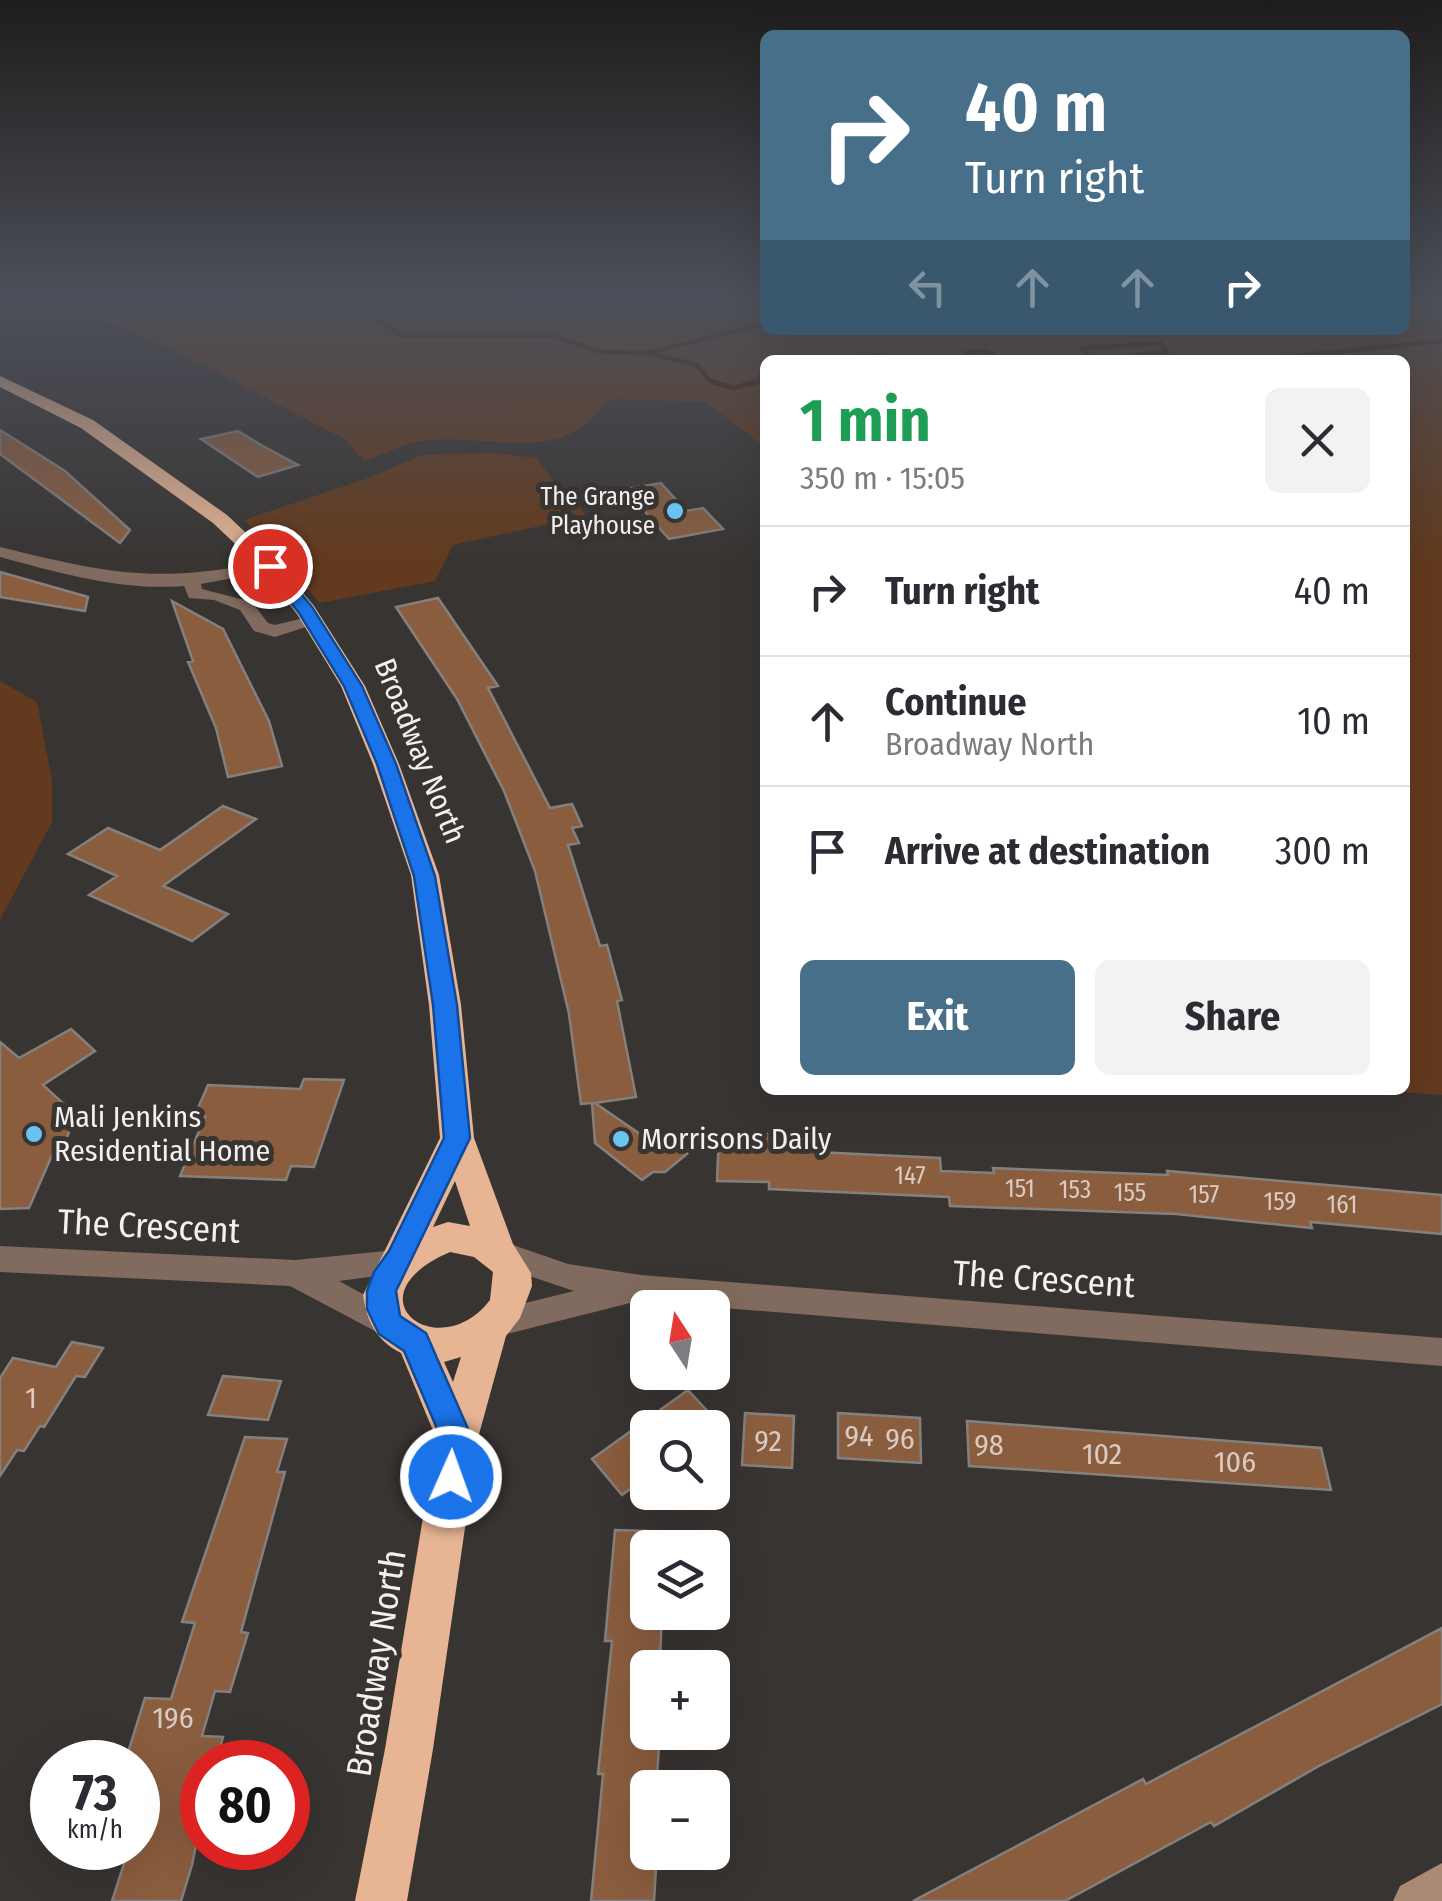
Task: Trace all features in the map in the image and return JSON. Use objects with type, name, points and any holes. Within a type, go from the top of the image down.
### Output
[{"type":"highway","name":"Broadway North","points":[[12,387],[87,424],[220,519],[270,566],[353,686],[386,764],[424,876],[445,1005],[457,1138],[498,1250]]},
{"type":"highway","points":[[457,1138],[381,1291],[382,1309],[403,1334],[457,1438]]},
{"type":"highway","points":[[398,1261],[422,1244],[448,1237],[474,1238],[498,1250],[513,1278],[512,1296],[492,1326],[466,1341],[440,1345],[403,1334]]},
{"type":"highway","name":"Broadway North","points":[[381,1901],[410,1749],[457,1438],[492,1326]]},
{"type":"main road","points":[[1416,1901],[1442,1885]]},
{"type":"street","points":[[0,552],[109,578],[191,580],[270,566]]},
{"type":"street","points":[[191,580],[195,594],[216,595],[246,606],[261,627],[275,631],[312,622]]},
{"type":"street","name":"The Crescent","points":[[498,1250],[568,1277],[640,1288],[1380,1344],[1442,1352]]},
{"type":"street","name":"The Crescent","points":[[2,1262],[295,1273],[398,1261]]},
{"type":"street","name":"The Crescent","points":[[295,1273],[403,1334]]},
{"type":"street","name":"The Crescent","points":[[492,1326],[640,1288]]},
{"type":"shaded area","points":[[244,387],[760,387],[760,443],[706,402],[615,399],[605,401],[588,422],[568,435],[545,441],[417,442],[365,461],[343,438]]},
{"type":"shaded area","points":[[1410,387],[1442,387],[1442,1095],[1410,1093]]},
{"type":"shaded area","points":[[492,453],[537,458],[555,484],[590,493],[575,500],[586,516],[453,545],[435,581],[320,603],[244,520],[371,477],[421,455]]},
{"type":"shaded area","points":[[0,681],[37,702],[52,781],[52,822],[0,920]]},
{"type":"building","points":[[0,430],[65,471],[130,530],[120,543],[0,454]]},
{"type":"building","points":[[238,431],[298,465],[258,477],[201,439]]},
{"type":"building","name":"The Grange Playhouse","points":[[661,483],[686,511],[703,508],[723,529],[669,539],[625,489]]},
{"type":"building","points":[[0,572],[88,597],[85,611],[0,597]]},
{"type":"building","points":[[438,598],[498,686],[488,688],[550,808],[572,804],[582,826],[572,828],[579,843],[568,845],[600,946],[607,945],[622,1000],[617,1001],[636,1097],[595,1103],[659,1147],[676,1134],[693,1149],[665,1172],[653,1172],[642,1180],[595,1143],[592,1103],[581,1104],[569,1014],[535,871],[504,791],[457,699],[396,607]]},
{"type":"building","points":[[172,601],[223,629],[269,721],[282,766],[228,777],[216,728],[188,662],[193,661]]},
{"type":"building","points":[[223,806],[256,819],[163,886],[228,914],[192,941],[89,895],[117,876],[68,854],[108,828],[160,850]]},
{"type":"building","name":"Mali Jenkins Residential Home","points":[[71,1029],[95,1051],[43,1085],[76,1115],[61,1152],[53,1153],[29,1208],[0,1209],[0,1042],[19,1058]]},
{"type":"building","points":[[304,1079],[344,1080],[314,1167],[291,1166],[286,1180],[180,1176],[205,1117],[194,1117],[208,1085],[300,1089]]},
{"type":"building","points":[[719,1133],[775,1134],[775,1150],[940,1158],[941,1171],[994,1173],[993,1168],[1168,1175],[1167,1171],[1442,1195],[1442,1234],[1310,1222],[1312,1228],[1176,1214],[950,1206],[949,1197],[769,1189],[769,1182],[717,1181]]},
{"type":"building","points":[[72,1342],[103,1348],[85,1377],[76,1376],[44,1427],[40,1426],[24,1451],[17,1450],[0,1476],[0,1378],[13,1358],[56,1367]]},
{"type":"building","points":[[223,1376],[281,1381],[268,1420],[208,1415]]},
{"type":"building","points":[[688,1390],[706,1410],[660,1410]]},
{"type":"building","points":[[745,1413],[794,1416],[792,1468],[742,1465]]},
{"type":"building","points":[[838,1413],[920,1418],[921,1463],[838,1458]]},
{"type":"building","points":[[967,1421],[1321,1448],[1331,1490],[969,1466]]},
{"type":"building","points":[[630,1432],[630,1489],[622,1495],[592,1459]]},
{"type":"building","points":[[245,1437],[287,1439],[277,1472],[285,1472],[241,1632],[248,1633],[230,1692],[215,1691],[202,1736],[223,1737],[222,1740],[180,1740],[180,1870],[190,1870],[181,1901],[112,1901],[122,1870],[160,1870],[160,1740],[132,1740],[145,1698],[171,1699],[195,1623],[182,1622]]},
{"type":"building","points":[[615,1530],[630,1530],[630,1630],[661,1630],[660,1650],[630,1650],[630,1750],[659,1750],[657,1770],[630,1770],[630,1870],[656,1870],[654,1901],[591,1901],[603,1774],[598,1774],[612,1641],[605,1641]]},
{"type":"building","points":[[1442,1628],[1442,1704],[1319,1766],[1214,1826],[1211,1822],[1065,1901],[913,1901],[1143,1779],[1146,1784]]},
{"type":"waterway","points":[[729,387],[738,387]]},
{"type":"place","name":"The Grange Playhouse","points":[[675,511]]},
{"type":"place","name":"Mali Jenkins Residential Home","points":[[34,1134]]},
{"type":"place","name":"Morrisons Daily","points":[[621,1139]]},
{"type":"route","points":[[270,566],[306,611],[353,686],[386,764],[424,876],[445,1005],[457,1138],[381,1291],[382,1309],[390,1325],[416,1342],[457,1438],[451,1477]]}]
